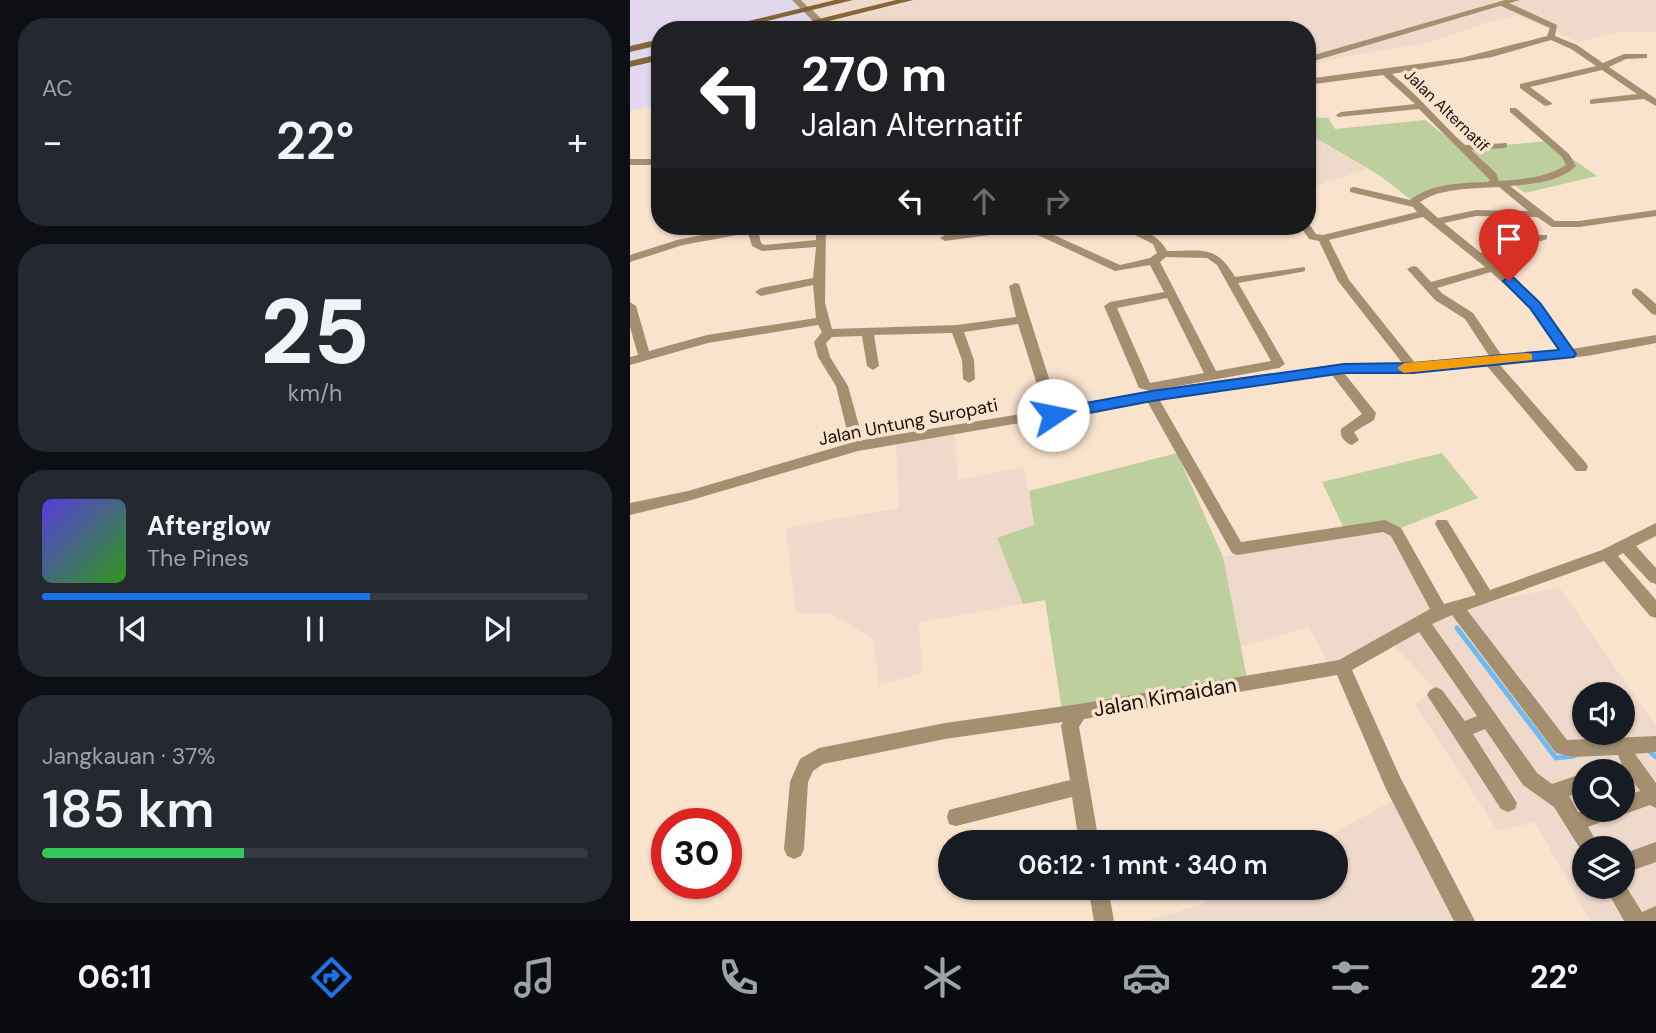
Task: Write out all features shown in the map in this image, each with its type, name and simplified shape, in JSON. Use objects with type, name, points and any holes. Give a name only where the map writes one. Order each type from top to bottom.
[{"type":"main road","points":[[755,21],[848,0]]},
{"type":"main road","points":[[818,21],[908,0]]},
{"type":"main road","points":[[630,49],[651,44]]},
{"type":"main road","points":[[630,64],[651,59]]},
{"type":"street","points":[[796,0],[818,21]]},
{"type":"street","points":[[1316,57],[1515,0]]},
{"type":"street","points":[[1504,4],[1554,27],[1551,37],[1574,47],[1656,103]]},
{"type":"street","name":"Jalan Alternatif","points":[[1383,71],[1512,50],[1551,37]]},
{"type":"street","points":[[1548,104],[1523,86],[1602,67],[1624,57],[1644,56]]},
{"type":"street","points":[[1316,81],[1383,71]]},
{"type":"street","name":"Jalan Alternatif","points":[[1383,71],[1410,93],[1495,178],[1497,184]]},
{"type":"street","points":[[1593,102],[1647,96]]},
{"type":"street","points":[[1341,115],[1421,106]]},
{"type":"street","points":[[1415,204],[1415,199],[1422,195],[1550,177],[1565,172],[1571,166],[1566,156],[1513,110]]},
{"type":"street","points":[[1463,148],[1504,145]]},
{"type":"street","points":[[630,162],[651,162]]},
{"type":"street","points":[[1497,184],[1552,224],[1569,225],[1656,213]]},
{"type":"street","points":[[1354,190],[1415,204],[1437,220],[1535,306],[1569,354]]},
{"type":"street","points":[[1312,235],[1323,238],[1426,213]]},
{"type":"street","points":[[1437,220],[1476,213],[1539,214]]},
{"type":"street","points":[[630,259],[681,242],[716,235]]},
{"type":"street","points":[[754,235],[756,244],[762,248],[822,243]]},
{"type":"street","points":[[822,235],[818,281],[826,327],[820,342],[822,355],[826,363],[834,368],[842,386],[858,446]]},
{"type":"street","points":[[945,238],[965,235]]},
{"type":"street","points":[[1046,235],[1117,268],[1158,257],[1213,256],[1221,263],[1279,364],[1150,387],[1142,384],[1110,306],[1170,294]]},
{"type":"street","points":[[1142,235],[1157,242],[1158,257],[1170,294],[1212,376]]},
{"type":"street","points":[[1480,257],[1543,237]]},
{"type":"street","points":[[1323,238],[1344,281],[1413,368]]},
{"type":"street","points":[[1430,286],[1494,268]]},
{"type":"street","points":[[1230,281],[1301,269]]},
{"type":"street","points":[[1413,269],[1446,303],[1469,316],[1494,361],[1581,467]]},
{"type":"street","points":[[761,292],[818,281]]},
{"type":"street","points":[[1015,286],[1053,415]]},
{"type":"street","points":[[1636,292],[1656,311]]},
{"type":"street","points":[[630,306],[644,355]]},
{"type":"street","points":[[630,361],[707,339],[826,327],[867,332],[957,329],[1023,320]]},
{"type":"street","points":[[957,329],[968,360],[969,379]]},
{"type":"street","points":[[867,332],[873,366]]},
{"type":"street","name":"Jalan Untung Suropati","points":[[630,509],[688,496],[858,446],[1053,415],[1152,396],[1335,370],[1413,368],[1569,354],[1656,338]]},
{"type":"street","points":[[1335,370],[1369,413],[1365,422],[1348,429],[1347,433],[1352,440]]},
{"type":"street","points":[[1152,396],[1237,550],[1385,526],[1396,531],[1448,610],[1562,747],[1572,749],[1656,744]]},
{"type":"street","points":[[1442,524],[1486,598]]},
{"type":"street","name":"Jalan Kimaidan","points":[[1087,830],[1070,726],[1079,712],[1342,667],[1448,610],[1607,554],[1656,530]]},
{"type":"street","points":[[1626,545],[1656,579]]},
{"type":"street","points":[[1607,554],[1656,611]]},
{"type":"street","points":[[1422,623],[1530,779],[1537,786],[1552,793],[1572,817]]},
{"type":"street","points":[[1342,667],[1393,783],[1465,921]]},
{"type":"street","points":[[1436,695],[1508,803]]},
{"type":"street","points":[[794,849],[799,782],[806,765],[819,756],[945,731],[1079,712]]},
{"type":"street","points":[[1461,730],[1489,720]]},
{"type":"street","points":[[1635,776],[1655,797],[1635,802]]},
{"type":"street","points":[[956,817],[1079,786]]},
{"type":"street","points":[[1552,793],[1572,786]]},
{"type":"street","points":[[1575,822],[1583,836]]},
{"type":"street","points":[[1635,859],[1656,852]]},
{"type":"street","points":[[1622,899],[1636,921]]},
{"type":"street","points":[[1100,900],[1104,921]]},
{"type":"street","points":[[1644,921],[1656,916]]},
{"type":"shaded area","points":[[630,0],[793,0],[822,21],[651,21],[651,106],[630,111]]},
{"type":"shaded area","points":[[793,0],[1656,0],[1656,32],[1619,32],[1578,42],[1518,16],[1491,21],[1428,43],[1316,64],[1316,21],[822,21]]},
{"type":"shaded area","points":[[1316,138],[1367,169],[1316,186]]},
{"type":"shaded area","points":[[955,433],[957,480],[1023,467],[1035,525],[997,538],[1023,604],[919,622],[922,673],[879,685],[873,638],[830,613],[796,613],[786,528],[899,508],[896,443]]},
{"type":"shaded area","points":[[1398,529],[1447,611],[1559,587],[1625,682],[1572,682],[1572,745],[1635,745],[1635,696],[1656,726],[1656,921],[1590,921],[1578,899],[1635,899],[1635,836],[1572,836],[1572,889],[1535,822],[1498,831],[1414,704],[1436,690],[1392,643],[1333,672],[1309,627],[1241,647],[1223,557],[1346,533]]},
{"type":"shaded area","points":[[1398,798],[1469,921],[1144,921],[1198,906],[1209,900],[1348,900],[1348,830],[1339,830]]},
{"type":"green space","points":[[1316,117],[1328,118],[1335,129],[1425,120],[1462,149],[1547,141],[1597,176],[1525,193],[1508,180],[1410,199],[1379,175],[1316,138]]},
{"type":"green space","points":[[1177,453],[1223,557],[1249,688],[1063,717],[1045,600],[1023,604],[997,538],[1034,525],[1029,491]]},
{"type":"green space","points":[[1442,453],[1478,498],[1398,529],[1346,533],[1322,482]]},
{"type":"waterway","points":[[1457,628],[1556,758],[1574,756]]},
{"type":"waterway","points":[[1647,749],[1656,757]]},
{"type":"slow traffic","points":[[1404,368],[1527,357]]},
{"type":"route","points":[[1053,415],[1152,396],[1344,369],[1413,368],[1569,354],[1535,306],[1509,281]]}]
